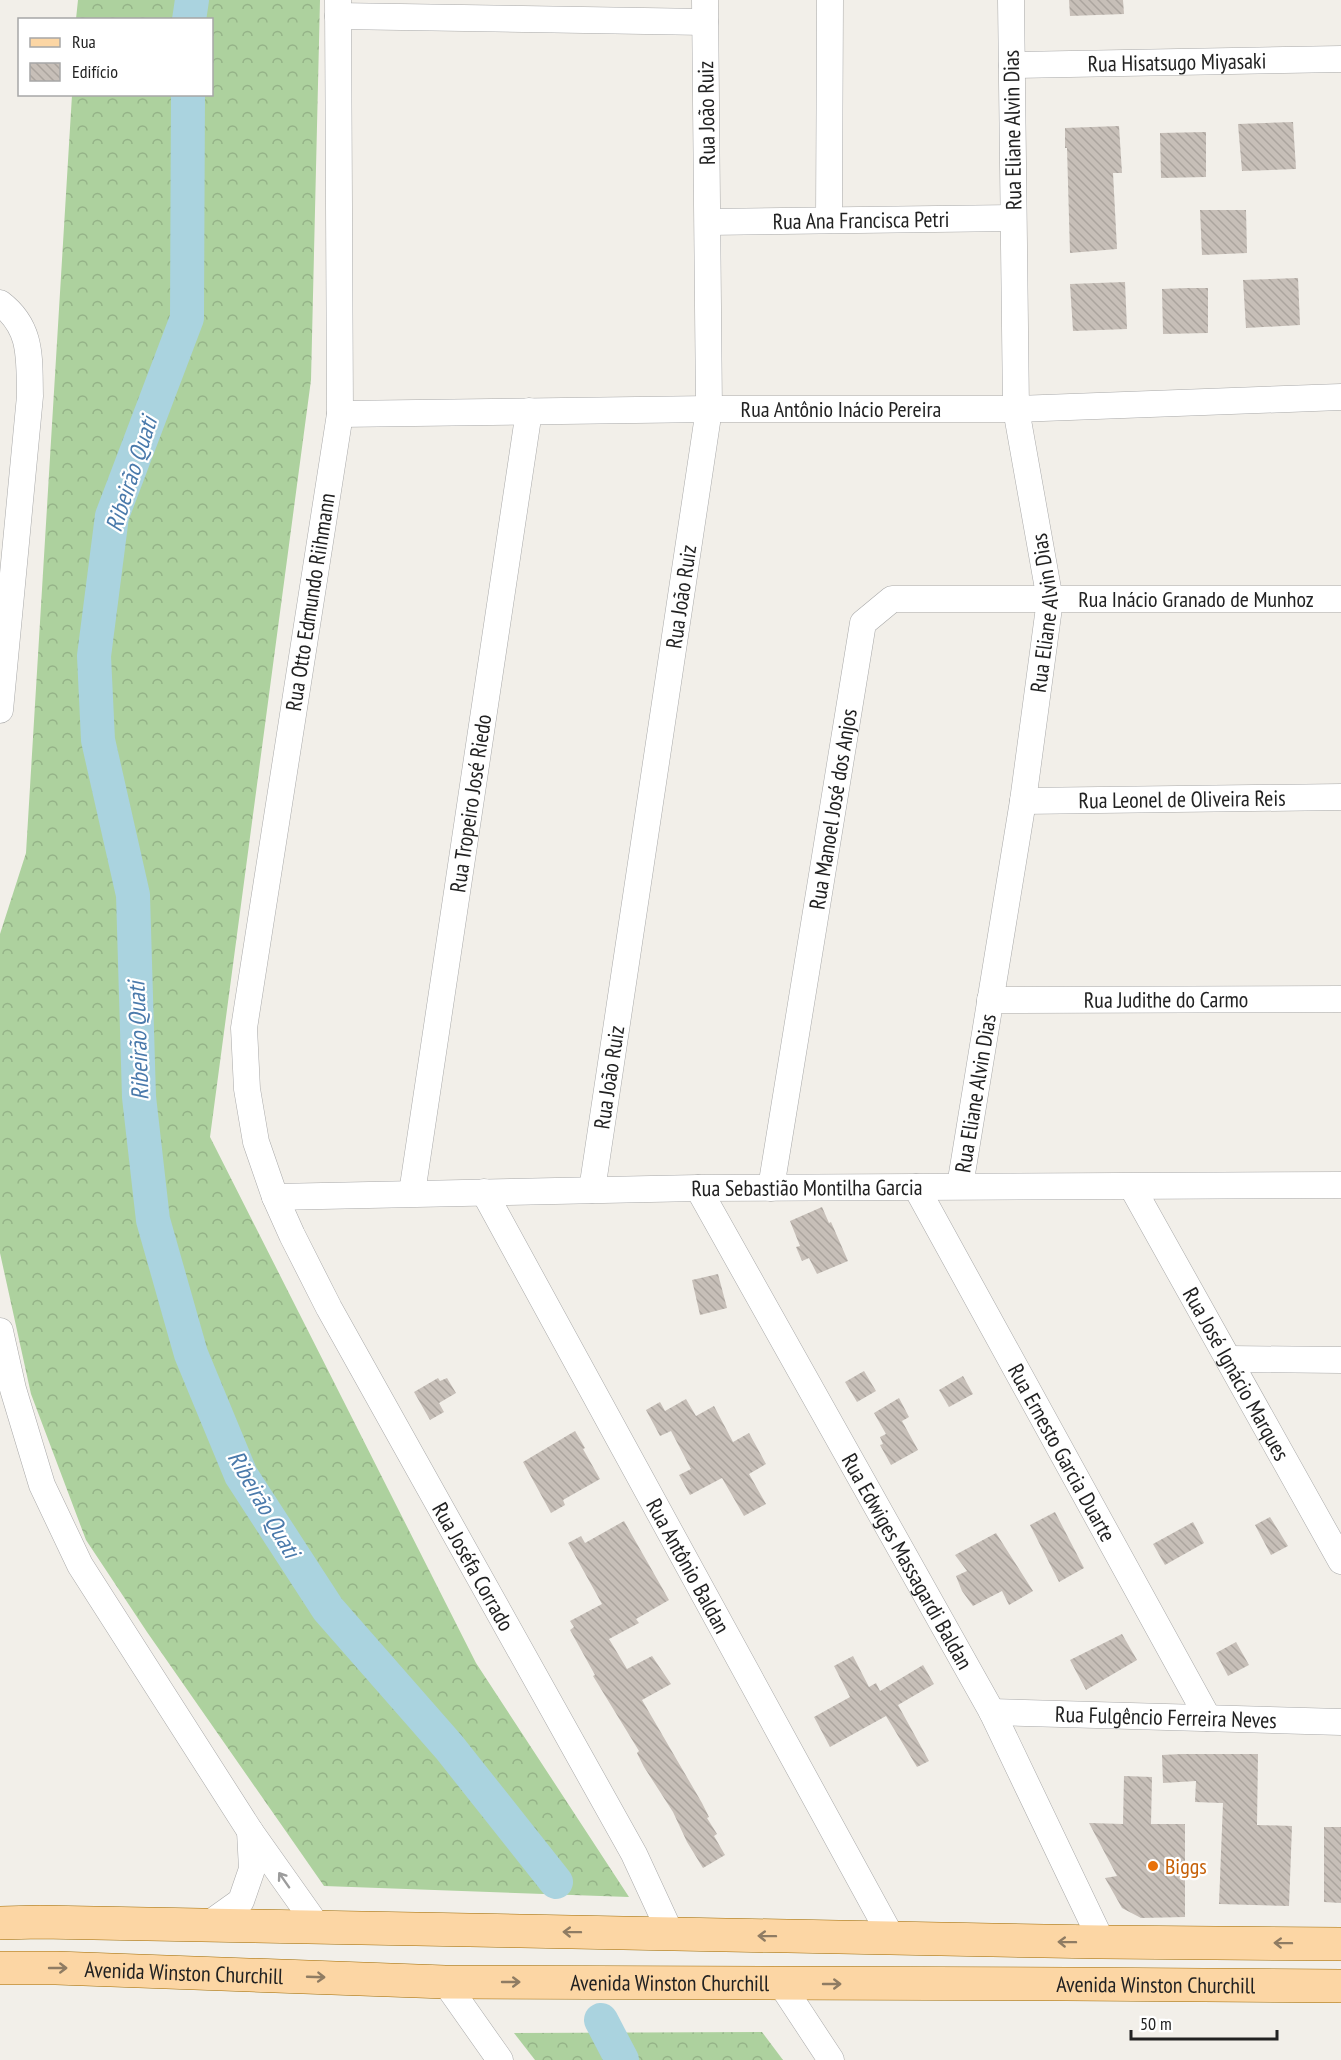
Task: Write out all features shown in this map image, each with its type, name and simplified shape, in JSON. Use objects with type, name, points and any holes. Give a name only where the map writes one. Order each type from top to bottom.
[{"type":"main road","name":"Avenida Winston Churchill","points":[[0,1923],[1341,1944]]},
{"type":"main road","points":[[1067,1984],[1093,1962],[1098,1956],[1102,1942]]},
{"type":"main road","name":"Avenida Winston Churchill","points":[[0,1968],[445,1982],[1341,1986]]},
{"type":"street","points":[[829,220],[830,0]]},
{"type":"street","name":"Rua Eliane Alvin Dias","points":[[960,1186],[1023,801],[1050,600],[1016,408],[1011,0]]},
{"type":"street","points":[[338,8],[705,11]]},
{"type":"street","name":"Rua Otto Edmundo Riihmann","points":[[275,1197],[256,1142],[247,1089],[244,1028],[340,414],[338,8]]},
{"type":"street","name":"Rua João Ruiz","points":[[592,1190],[709,409],[705,11]]},
{"type":"street","name":"Rua Hisatsugo Miyasaki","points":[[1012,65],[1341,59]]},
{"type":"street","name":"Rua Ana Francisca Petri","points":[[708,222],[1013,218]]},
{"type":"street","points":[[0,303],[12,312],[29,343],[30,396],[0,710]]},
{"type":"street","name":"Rua Antônio Inácio Pereira","points":[[340,414],[1016,408],[1341,397]]},
{"type":"street","name":"Rua Tropeiro José Riedo","points":[[412,1193],[529,411]]},
{"type":"street","name":"Rua Manoel José dos Anjos","points":[[771,1188],[863,623],[892,599],[1050,600]]},
{"type":"street","name":"Rua Inácio Granado de Munhoz","points":[[1050,600],[1341,599]]},
{"type":"street","name":"Rua Leonel de Oliveira Reis","points":[[1023,801],[1341,797]]},
{"type":"street","name":"Rua Judithe do Carmo","points":[[990,1000],[1341,999]]},
{"type":"street","name":"Rua Sebastião Montilha Garcia","points":[[275,1197],[698,1188],[1341,1185]]},
{"type":"street","name":"Rua Ernesto Garcia Duarte","points":[[916,1187],[1208,1718]]},
{"type":"street","name":"Rua José Ignácio Marques","points":[[1132,1187],[1337,1546]]},
{"type":"street","name":"Rua Edwiges Massagardi Baldan","points":[[698,1188],[992,1712],[1102,1942]]},
{"type":"street","name":"Rua Antônio Baldan","points":[[484,1192],[892,1938]]},
{"type":"street","name":"Rua Joséfa Corrado","points":[[275,1197],[329,1308],[634,1854],[671,1934]]},
{"type":"street","points":[[0,1331],[13,1389],[42,1485],[80,1565],[250,1831],[318,1928]]},
{"type":"street","points":[[1230,1359],[1341,1360]]},
{"type":"street","name":"Rua Fulgêncio Ferreira Neves","points":[[992,1712],[1341,1722]]},
{"type":"street","points":[[206,1926],[241,1902],[252,1869],[250,1831]]},
{"type":"street","points":[[445,1982],[500,2060]]},
{"type":"street","points":[[781,1984],[831,2060]]},
{"type":"green space","points":[[78,0],[320,0],[311,380],[210,1137],[476,1663],[629,1897],[324,1886],[147,1632],[86,1540],[31,1394],[0,1253],[0,934],[26,853],[72,96],[213,96],[213,18],[76,18]]},
{"type":"green space","points":[[762,2032],[783,2060],[535,2060],[514,2033]]},
{"type":"building","points":[[1069,0],[1123,0],[1124,14],[1070,16]]},
{"type":"building","points":[[1293,122],[1296,169],[1242,171],[1238,124]]},
{"type":"building","points":[[1119,126],[1122,173],[1113,173],[1117,249],[1070,253],[1065,128]]},
{"type":"building","points":[[1206,132],[1206,177],[1161,178],[1160,133]]},
{"type":"building","points":[[1200,210],[1246,210],[1247,253],[1202,255]]},
{"type":"building","points":[[1298,278],[1300,325],[1246,328],[1243,280]]},
{"type":"building","points":[[1125,282],[1127,329],[1073,331],[1070,284]]},
{"type":"building","points":[[1208,288],[1208,333],[1163,334],[1162,289]]},
{"type":"building","points":[[822,1207],[848,1261],[817,1274],[809,1258],[802,1261],[796,1247],[800,1246],[790,1221]]},
{"type":"building","points":[[718,1274],[727,1308],[700,1315],[692,1280]]},
{"type":"building","points":[[864,1371],[876,1391],[857,1402],[845,1382]]},
{"type":"building","points":[[963,1376],[973,1394],[949,1407],[939,1390]]},
{"type":"building","points":[[438,1378],[440,1381],[447,1378],[456,1393],[439,1403],[444,1412],[430,1420],[414,1392]]},
{"type":"building","points":[[899,1398],[909,1417],[902,1421],[918,1450],[891,1465],[880,1445],[883,1444],[880,1437],[886,1434],[874,1413]]},
{"type":"building","points":[[686,1399],[696,1416],[714,1406],[733,1442],[749,1433],[766,1464],[749,1474],[766,1504],[744,1516],[722,1478],[690,1495],[679,1475],[691,1469],[671,1431],[660,1436],[646,1410],[660,1402],[665,1411]]},
{"type":"building","points":[[575,1431],[600,1479],[563,1500],[565,1505],[551,1513],[523,1462]]},
{"type":"building","points":[[1055,1512],[1084,1568],[1059,1582],[1030,1525]]},
{"type":"building","points":[[1270,1517],[1288,1546],[1271,1555],[1255,1525]]},
{"type":"building","points":[[624,1521],[669,1600],[636,1619],[639,1623],[609,1639],[627,1669],[652,1656],[671,1684],[642,1700],[702,1803],[709,1817],[707,1818],[717,1834],[714,1836],[725,1855],[703,1868],[687,1842],[673,1812],[644,1767],[637,1753],[639,1751],[593,1676],[595,1675],[570,1630],[574,1627],[570,1621],[602,1604],[568,1543],[581,1536],[585,1543]]},
{"type":"building","points":[[1193,1522],[1204,1543],[1165,1565],[1153,1544]]},
{"type":"building","points":[[996,1533],[1033,1591],[1009,1605],[1002,1591],[973,1606],[962,1591],[956,1576],[967,1571],[955,1555]]},
{"type":"building","points":[[1122,1634],[1137,1660],[1086,1690],[1070,1660]]},
{"type":"building","points":[[1236,1642],[1249,1665],[1228,1676],[1216,1653]]},
{"type":"building","points":[[853,1656],[869,1687],[876,1683],[880,1691],[923,1665],[934,1684],[898,1705],[929,1761],[917,1767],[886,1716],[830,1747],[814,1717],[850,1697],[834,1666]]},
{"type":"building","points":[[1258,1754],[1257,1825],[1292,1826],[1289,1906],[1219,1904],[1223,1803],[1195,1802],[1196,1781],[1163,1783],[1162,1755]]},
{"type":"building","name":"Biggs","points":[[1124,1776],[1152,1777],[1151,1824],[1185,1824],[1185,1917],[1141,1918],[1122,1908],[1105,1878],[1117,1876],[1089,1823],[1123,1824]]},
{"type":"building","points":[[1324,1827],[1341,1827],[1341,1903],[1324,1902]]},
{"type":"waterway","name":"Ribeirão Quati","points":[[189,18],[192,0]]},
{"type":"waterway","name":"Ribeirão Quati","points":[[188,96],[187,318],[112,516],[94,656],[98,740],[133,895],[139,1097],[153,1220],[191,1354],[241,1475],[328,1609],[449,1747],[556,1882]]},
{"type":"waterway","name":"Ribeirão Quati","points":[[601,2020],[622,2060]]},
{"type":"place","name":"Biggs","points":[[1153,1866]]}]
